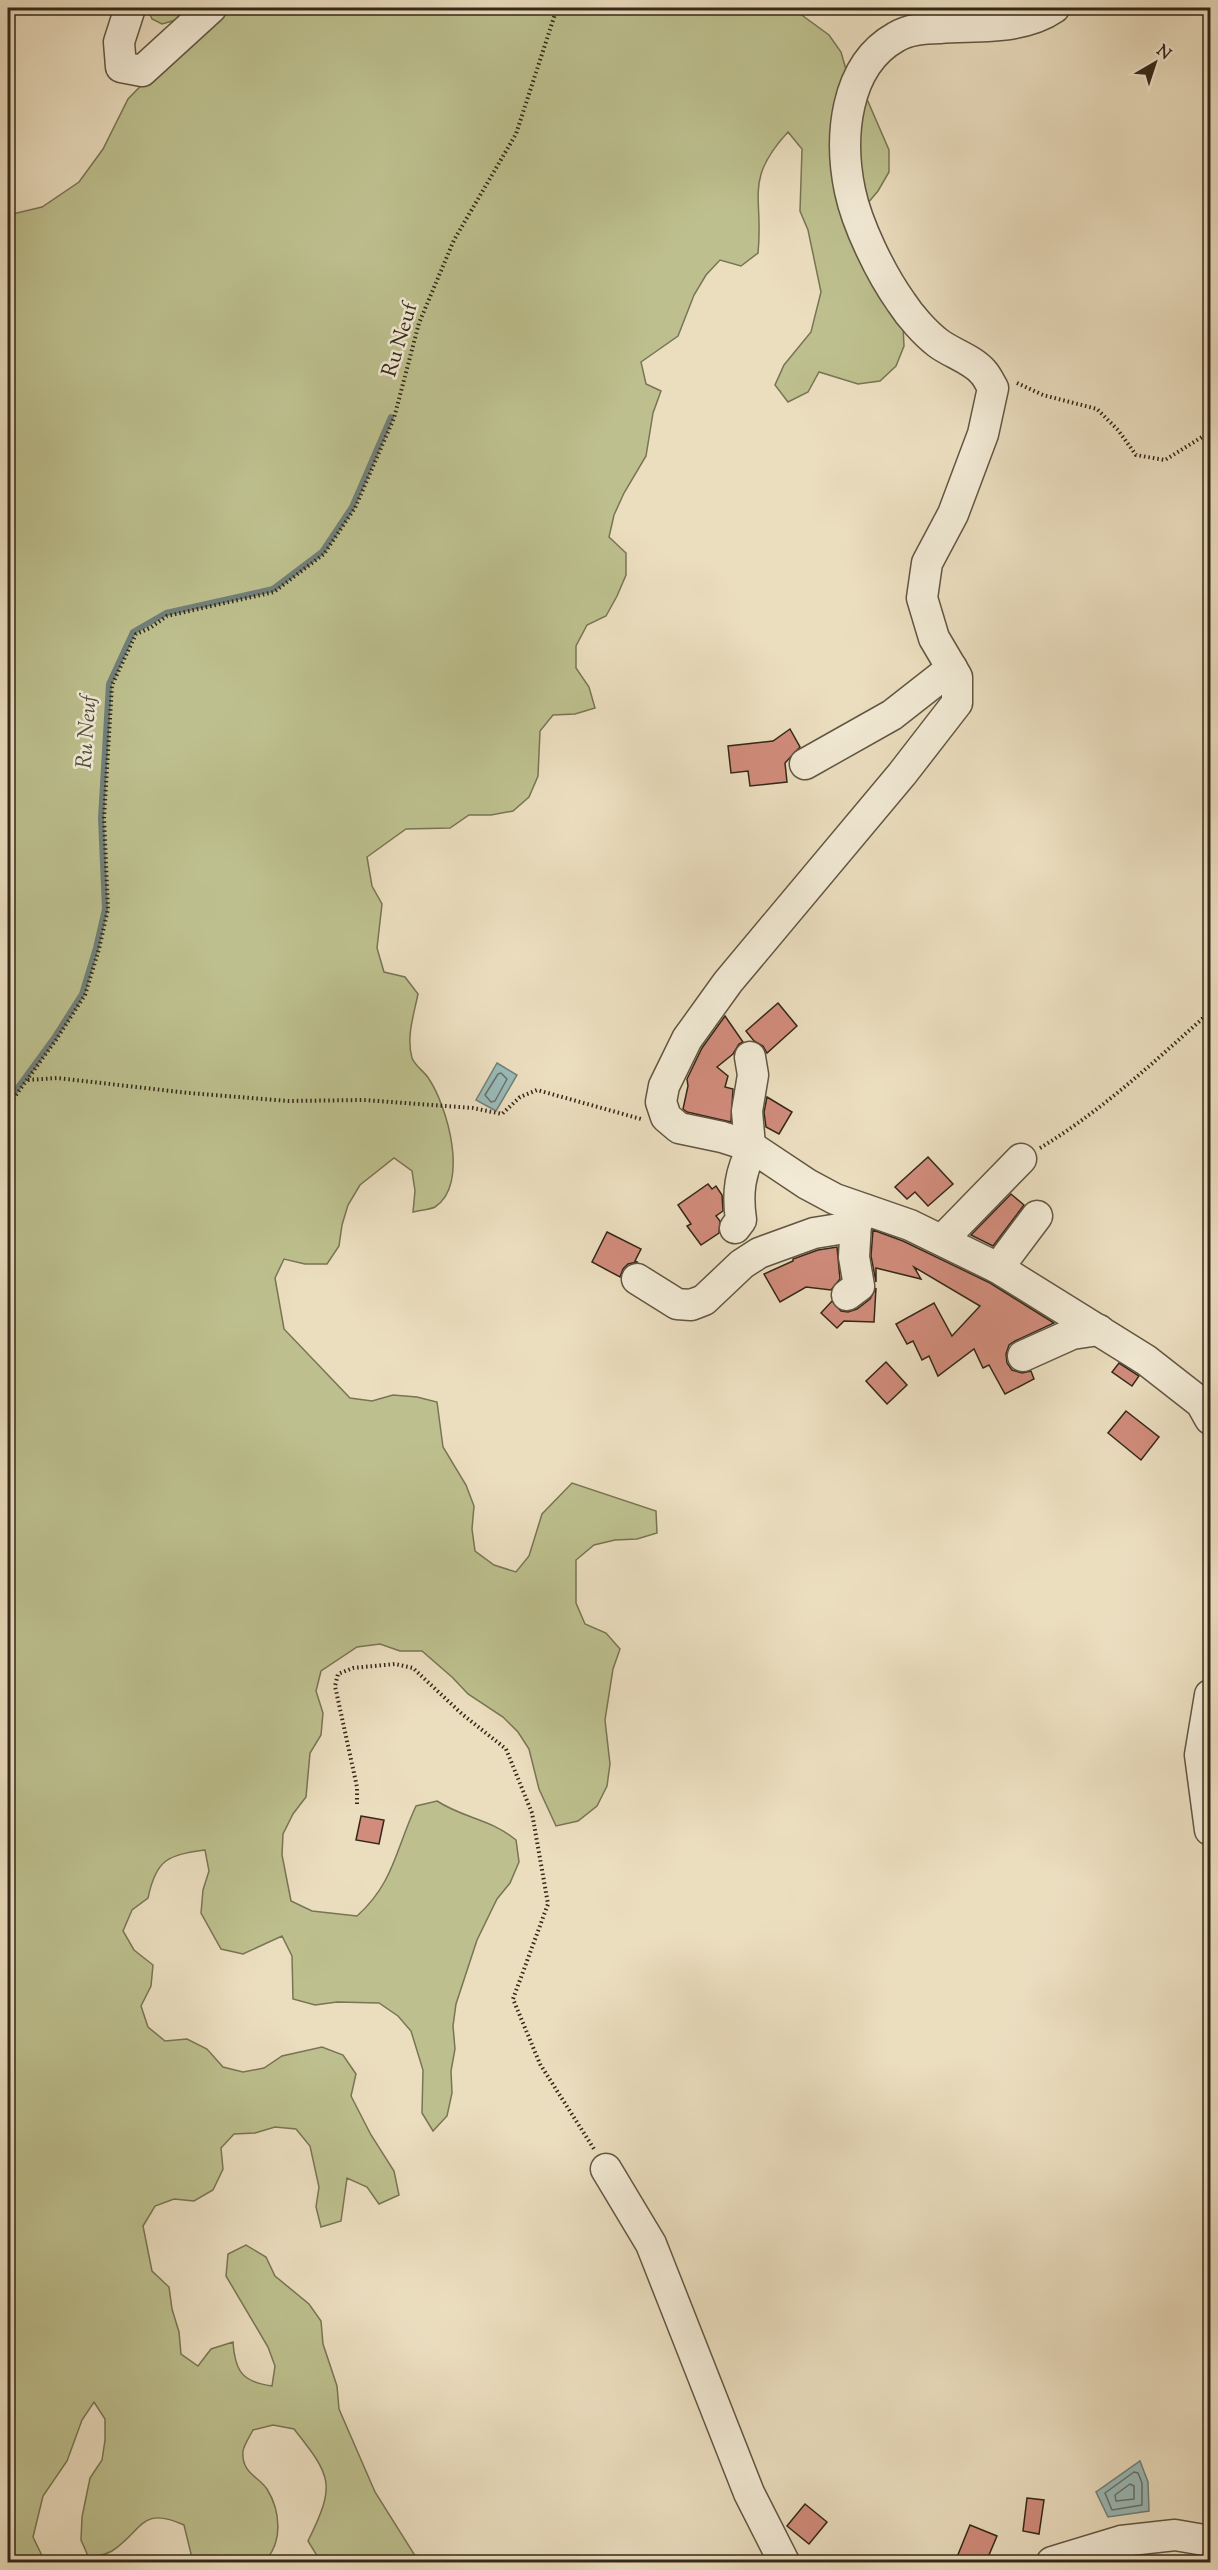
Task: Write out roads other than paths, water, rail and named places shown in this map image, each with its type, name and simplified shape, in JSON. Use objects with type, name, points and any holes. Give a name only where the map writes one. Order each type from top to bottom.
[{"type":"street","points":[[130,8],[119,42],[121,67],[142,71],[211,8]]},
{"type":"street","points":[[1054,8],[1043,16],[1024,21],[918,29],[898,35],[881,46],[862,70],[851,98],[844,153],[850,194],[880,265],[901,302],[936,342],[983,372],[993,388],[983,434],[954,514],[927,563],[922,598],[934,638],[957,677],[957,703],[902,774],[728,982],[687,1039],[664,1086],[661,1102],[666,1118],[680,1128],[722,1137],[751,1147],[861,1216],[943,1239],[998,1268],[1146,1360],[1201,1403],[1210,1419]]},
{"type":"street","points":[[805,764],[892,715],[952,668]]},
{"type":"street","points":[[735,1228],[741,1220],[738,1204],[742,1168],[751,1147],[747,1111],[753,1075],[750,1056]]},
{"type":"street","points":[[943,1239],[1021,1159]]},
{"type":"street","points":[[637,1279],[677,1304],[691,1305],[704,1300],[742,1264],[759,1253],[814,1233],[839,1230],[861,1216]]},
{"type":"street","points":[[847,1295],[859,1286],[854,1257],[861,1216]]},
{"type":"street","points":[[998,1268],[1037,1216]]},
{"type":"street","points":[[747,1285],[780,1245]]},
{"type":"street","points":[[1023,1356],[1072,1334],[1099,1330]]},
{"type":"street","points":[[1210,1695],[1200,1755],[1210,1830]]},
{"type":"street","points":[[606,2169],[651,2244],[749,2493],[784,2562]]},
{"type":"street","points":[[1053,2562],[1121,2541],[1175,2535],[1210,2541]]},
{"type":"water","points":[[497,1063],[517,1075],[496,1111],[476,1100]]},
{"type":"water","points":[[1140,2461],[1148,2482],[1149,2511],[1108,2517],[1096,2492]]},
{"type":"waterway","name":"Ru Neuf","points":[[8,1101],[54,1038],[82,994],[96,948],[105,909],[101,818],[109,684],[133,632],[166,613],[273,589],[322,552],[352,507],[391,417]]}]
